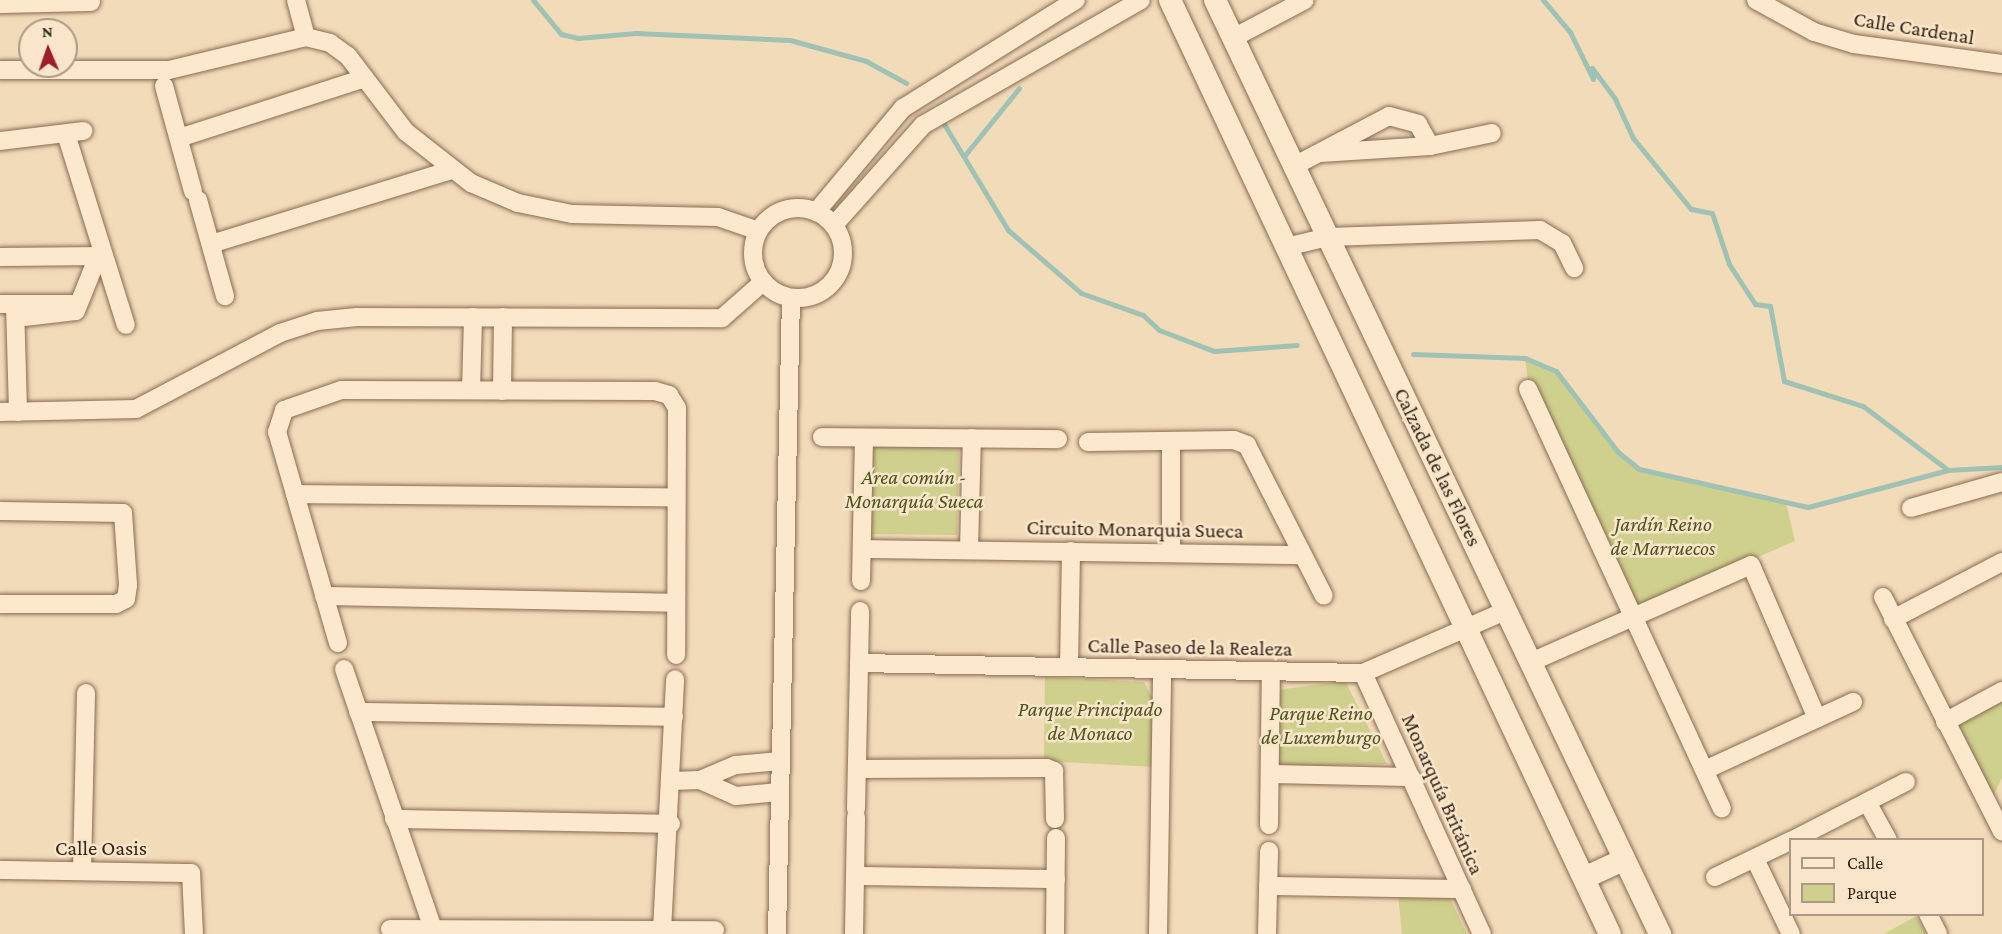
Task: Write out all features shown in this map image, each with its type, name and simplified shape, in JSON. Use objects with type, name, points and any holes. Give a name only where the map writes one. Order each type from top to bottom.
[{"type":"street","points":[[296,0],[306,38]]},
{"type":"street","points":[[816,212],[903,108],[1076,0]]},
{"type":"street","points":[[834,225],[895,152],[923,125],[1141,0]]},
{"type":"street","name":"Calzada de las Flores","points":[[1170,0],[1610,934]]},
{"type":"street","name":"Calzada de las Flores","points":[[1215,0],[1660,934]]},
{"type":"street","points":[[1233,38],[1305,0]]},
{"type":"street","name":"Calle Cardenal","points":[[1756,0],[1814,32],[1854,44],[2002,64]]},
{"type":"street","points":[[0,4],[91,2]]},
{"type":"street","points":[[0,70],[98,68],[169,70],[306,38],[330,43],[365,78],[406,132],[452,170],[518,203],[572,214],[718,217],[759,231]]},
{"type":"street","points":[[959,72],[970,96]]},
{"type":"street","points":[[179,138],[365,78]]},
{"type":"street","points":[[164,86],[225,296]]},
{"type":"street","points":[[1294,166],[1389,116],[1418,124],[1430,147]]},
{"type":"street","points":[[0,141],[75,133],[100,256],[126,325]]},
{"type":"street","points":[[1320,153],[1430,147],[1492,133]]},
{"type":"street","points":[[211,244],[452,170]]},
{"type":"street","points":[[784,210],[816,212],[834,225],[844,255],[838,276],[813,297],[791,298],[763,282],[753,252],[759,231],[784,210]]},
{"type":"street","points":[[1286,247],[1328,237],[1540,230],[1562,243],[1574,268]]},
{"type":"street","points":[[0,257],[100,256]]},
{"type":"street","points":[[100,256],[79,304],[10,309],[9,412],[136,409],[183,387],[272,337],[317,321],[473,317],[722,318],[763,282]]},
{"type":"street","points":[[777,934],[791,298]]},
{"type":"street","points":[[471,390],[473,317]]},
{"type":"street","points":[[502,391],[503,317]]},
{"type":"street","points":[[1528,389],[1722,808]]},
{"type":"street","points":[[338,643],[277,432],[284,410],[341,390],[471,390],[669,395],[677,408],[676,655]]},
{"type":"street","points":[[822,437],[1059,439]]},
{"type":"street","points":[[861,581],[864,438]]},
{"type":"street","points":[[969,549],[972,438]]},
{"type":"street","points":[[1088,442],[1171,441],[1247,445],[1299,555],[1324,596]]},
{"type":"street","points":[[1171,441],[1172,553]]},
{"type":"street","points":[[1911,508],[2002,482]]},
{"type":"street","points":[[295,494],[675,497]]},
{"type":"street","points":[[0,511],[113,509],[123,513],[128,585],[126,599],[116,604],[0,604]]},
{"type":"street","name":"Circuito Monarquia Sueca","points":[[862,549],[1299,555]]},
{"type":"street","points":[[1069,667],[1071,551]]},
{"type":"street","points":[[1893,619],[2002,562]]},
{"type":"street","points":[[1531,662],[1751,565],[1817,718]]},
{"type":"street","points":[[324,596],[676,603]]},
{"type":"street","points":[[1883,597],[1945,722],[2000,819]]},
{"type":"street","name":"Calle Paseo de la Realeza","points":[[859,663],[1363,673],[1466,630],[1507,610]]},
{"type":"street","points":[[854,934],[860,611]]},
{"type":"street","points":[[344,669],[433,929]]},
{"type":"street","points":[[1158,934],[1162,669]]},
{"type":"street","points":[[1269,825],[1271,671]]},
{"type":"street","name":"Monarquía Británica","points":[[1363,673],[1482,934]]},
{"type":"street","points":[[662,930],[671,824],[675,679]]},
{"type":"street","points":[[1945,722],[2002,691]]},
{"type":"street","points":[[82,870],[86,693]]},
{"type":"street","points":[[1705,770],[1853,702]]},
{"type":"street","points":[[358,712],[674,717]]},
{"type":"street","points":[[672,781],[700,780],[736,765],[780,761]]},
{"type":"street","points":[[857,769],[1047,768],[1054,771],[1055,819]]},
{"type":"street","points":[[1270,774],[1411,777]]},
{"type":"street","points":[[700,780],[736,796],[779,792]]},
{"type":"street","points":[[1796,838],[1906,782]]},
{"type":"street","points":[[1867,802],[1887,838]]},
{"type":"street","points":[[394,819],[671,824]]},
{"type":"street","points":[[1055,934],[1056,838]]},
{"type":"street","points":[[1715,877],[1789,842]]},
{"type":"street","points":[[1267,934],[1269,851]]},
{"type":"street","points":[[1755,859],[1791,934]]},
{"type":"street","points":[[1584,878],[1623,860]]},
{"type":"street","name":"Calle Oasis","points":[[0,870],[183,870],[191,873],[195,882],[194,934]]},
{"type":"street","points":[[855,876],[1056,879]]},
{"type":"street","points":[[1268,886],[1462,889]]},
{"type":"street","points":[[1929,916],[1938,934]]},
{"type":"street","points":[[390,929],[715,930]]},
{"type":"green space","name":"Jardín Reino de Marruecos","points":[[1525,358],[1556,371],[1618,452],[1639,469],[1786,503],[1795,541],[1635,610],[1529,389]]},
{"type":"green space","name":"Area común - Monarquía Sueca","points":[[871,443],[959,444],[957,535],[869,534]]},
{"type":"green space","name":"Parque Principado de Monaco","points":[[1045,677],[1144,682],[1153,699],[1155,767],[1044,761]]},
{"type":"green space","name":"Parque Reino de Luxemburgo","points":[[1345,681],[1387,764],[1279,767],[1277,690]]},
{"type":"green space","points":[[2002,698],[2002,778],[1993,796],[1954,725]]},
{"type":"green space","points":[[1398,895],[1449,896],[1467,934],[1402,934]]},
{"type":"green space","points":[[1916,916],[1926,934],[1884,934]]},
{"type":"waterway","points":[[533,0],[561,34],[578,38],[636,33],[790,40],[866,61],[906,83]]},
{"type":"waterway","points":[[1543,0],[1570,32],[1593,79],[1592,68],[1615,99],[1633,138],[1691,209],[1712,213],[1729,264],[1755,304],[1770,306],[1784,381],[1863,406],[1948,470]]},
{"type":"waterway","points":[[965,155],[1019,88]]},
{"type":"waterway","points":[[941,119],[1008,230],[1081,293],[1143,315],[1159,330],[1214,351],[1297,345]]},
{"type":"waterway","points":[[1413,354],[1525,358],[1556,371],[1618,452],[1639,469],[1808,507],[1948,470],[2002,467]]}]
